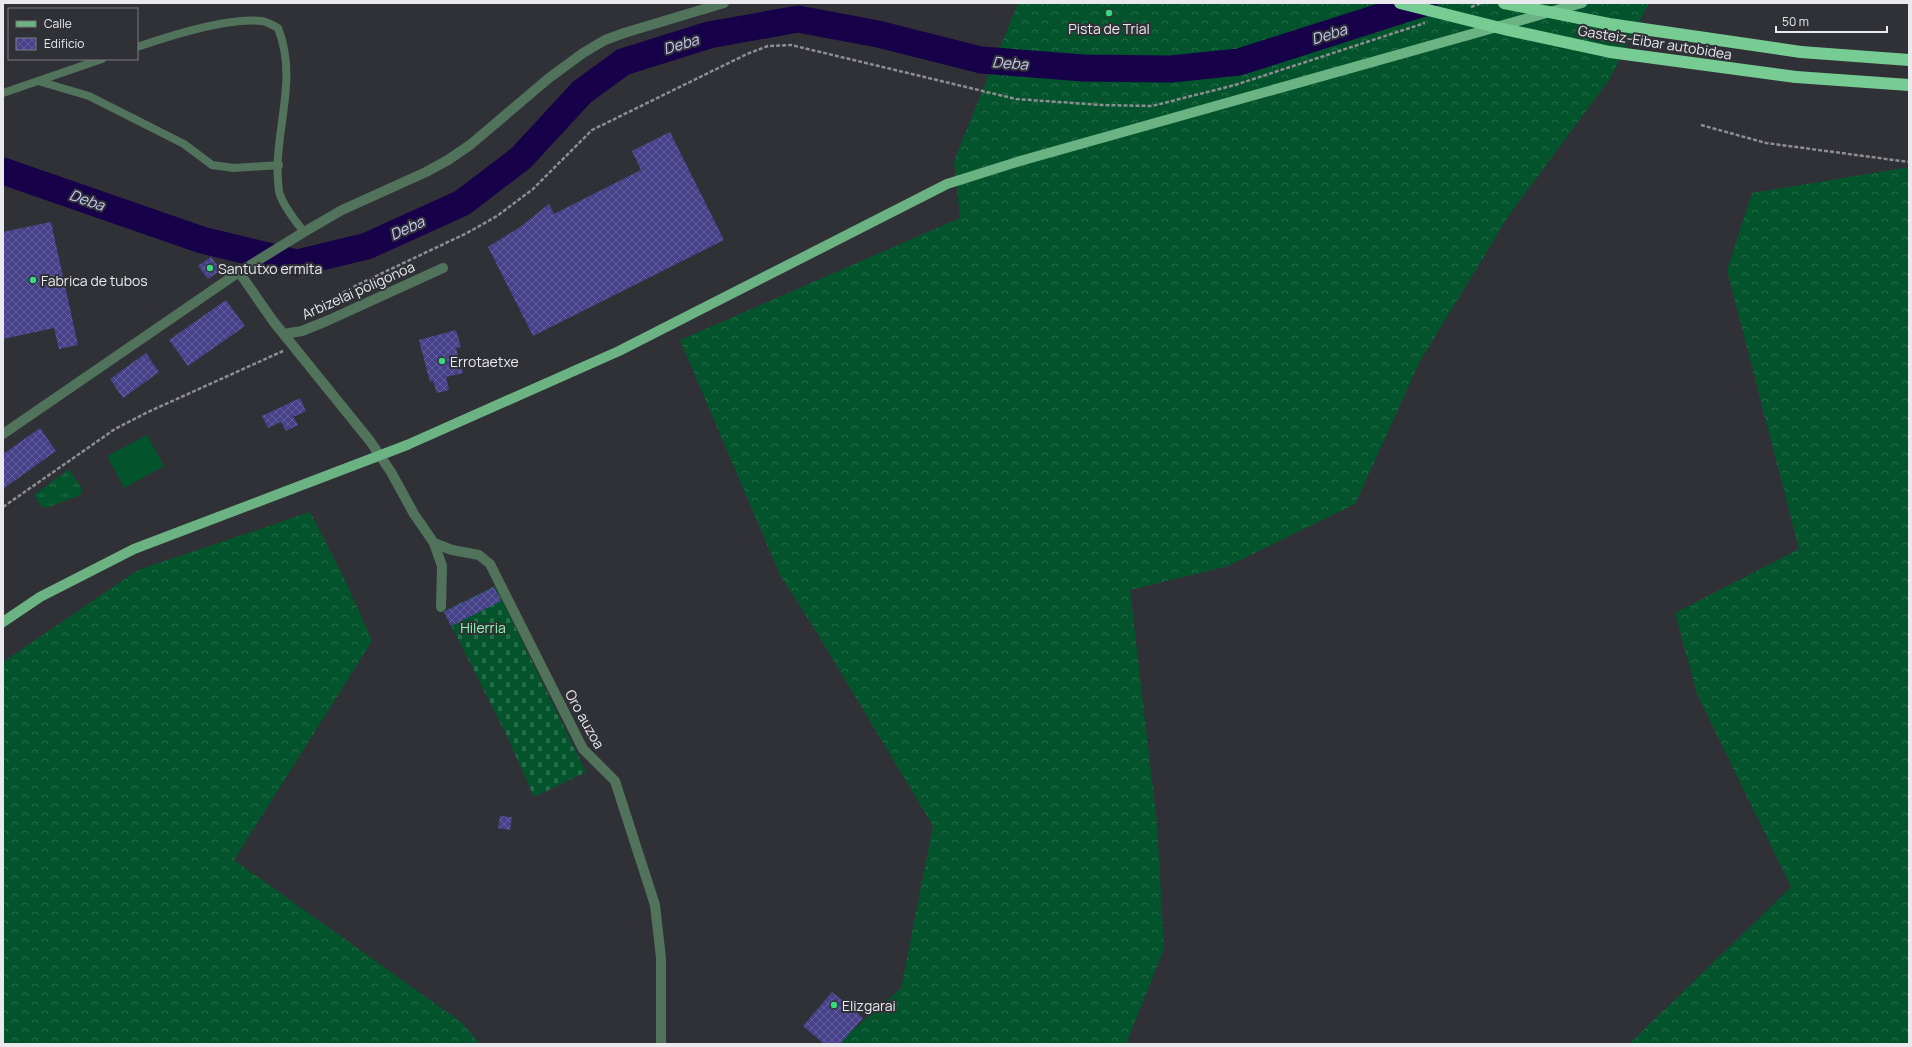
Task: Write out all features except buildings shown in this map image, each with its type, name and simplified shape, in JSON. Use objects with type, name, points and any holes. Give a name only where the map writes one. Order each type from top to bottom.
[{"type":"highway","name":"Gasteiz-Eibar autobidea","points":[[1400,3],[1508,30],[1610,52],[1796,77],[1909,85]]},
{"type":"highway","name":"Gasteiz-Eibar autobidea","points":[[1504,3],[1609,24],[1801,52],[1909,60]]},
{"type":"main road","points":[[3,622],[40,597],[134,549],[407,445],[619,351],[947,184],[1020,161],[1582,3]]},
{"type":"street","points":[[3,434],[239,272],[342,210],[426,172],[448,160],[470,145],[549,78],[583,53],[605,40],[724,3]]},
{"type":"street","name":"Arbizelai poligonoa","points":[[284,334],[302,331],[329,320],[443,268]]},
{"type":"street","points":[[239,272],[284,334],[370,441],[434,543],[442,566],[441,608]]},
{"type":"street","name":"Oro auzoa","points":[[434,543],[452,550],[478,555],[490,564],[583,749],[615,781],[655,905],[662,958],[661,1044]]},
{"type":"lane","points":[[138,47],[170,36],[240,21],[263,21],[278,28],[285,44],[288,74],[279,142],[279,192],[290,213],[304,232]]},
{"type":"lane","points":[[3,93],[99,60]]},
{"type":"lane","points":[[38,81],[89,96],[184,144],[212,166],[234,168],[279,165]]},
{"type":"path","points":[[1469,8],[1481,3]]},
{"type":"path","points":[[310,311],[357,285],[461,236],[497,216],[533,189],[592,130],[747,54],[768,46],[791,45],[1016,99],[1102,106],[1152,106],[1235,85],[1432,20]]},
{"type":"path","points":[[1701,125],[1766,143],[1909,162]]},
{"type":"path","points":[[3,506],[122,425],[235,372],[295,347]]},
{"type":"green space","points":[[1018,3],[1649,3],[1609,80],[1509,215],[1420,361],[1355,504],[1228,566],[1130,590],[1157,824],[1164,949],[1126,1044],[837,1044],[901,988],[933,826],[814,628],[780,575],[680,340],[960,218],[954,161]]},
{"type":"green space","points":[[1909,167],[1909,1044],[1629,1044],[1791,887],[1697,694],[1675,613],[1799,549],[1727,270],[1752,193]]},
{"type":"green space","points":[[147,435],[164,466],[124,488],[107,456]]},
{"type":"green space","points":[[69,469],[82,489],[82,493],[78,496],[46,508],[41,506],[34,495]]},
{"type":"green space","points":[[310,512],[345,580],[372,641],[234,860],[461,1022],[480,1044],[3,1044],[3,662],[138,570]]},
{"type":"green space","name":"Hilerria","points":[[495,586],[586,772],[534,797],[507,736],[444,611]]},
{"type":"waterway","name":"Deba","points":[[3,171],[202,240],[297,263],[367,246],[462,203],[521,158],[582,92],[623,62],[709,35],[798,19],[878,34],[981,60],[1083,68],[1171,69],[1239,62],[1424,3]]},
{"type":"place","name":"Pista de Trial","points":[[1109,13]]},
{"type":"place","name":"Santutxo ermita","points":[[210,268]]},
{"type":"place","name":"Fabrica de tubos","points":[[33,280]]},
{"type":"place","name":"Errotaetxe","points":[[442,361]]},
{"type":"place","name":"Elizgarai","points":[[834,1005]]}]
